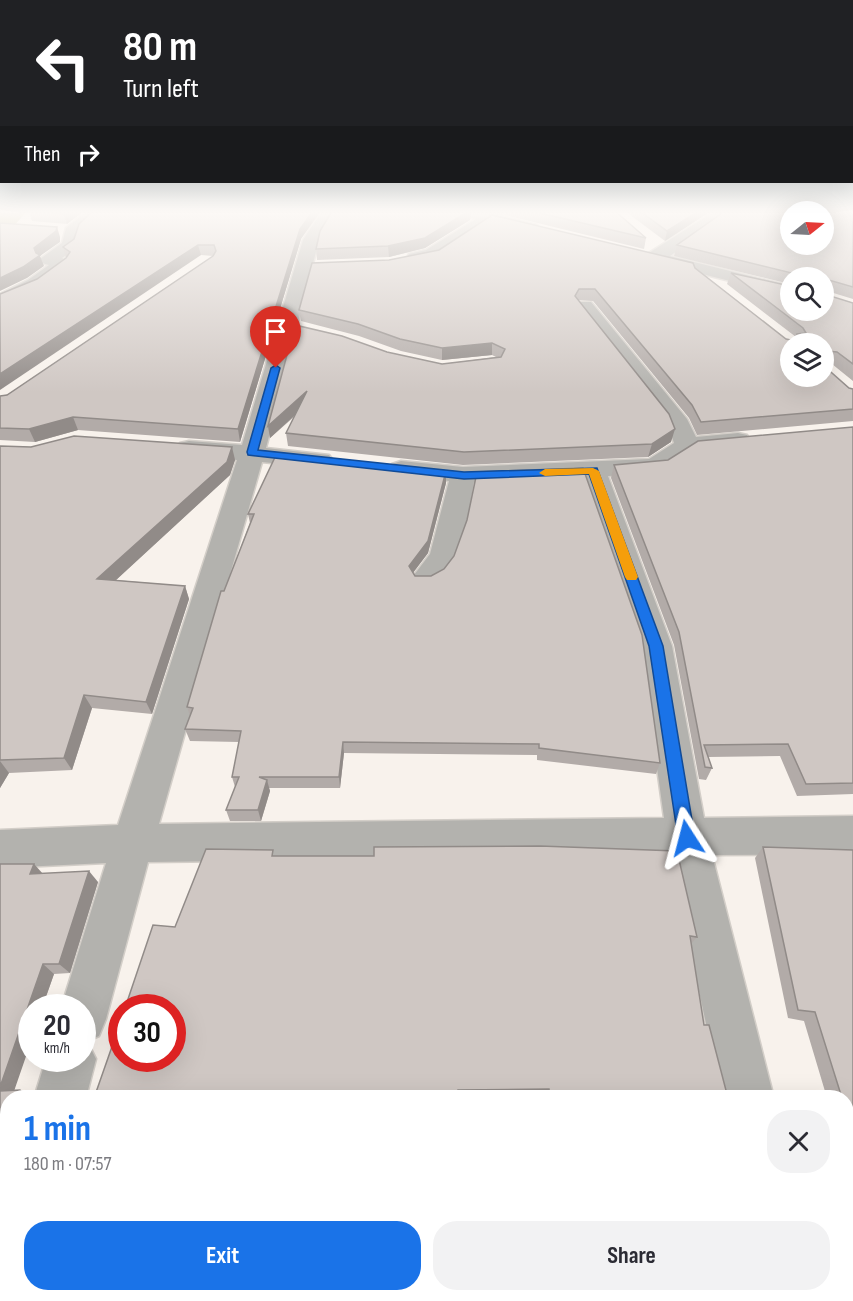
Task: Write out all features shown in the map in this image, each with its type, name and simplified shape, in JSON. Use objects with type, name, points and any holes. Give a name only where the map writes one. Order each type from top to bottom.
[{"type":"street","points":[[0,301],[34,284],[50,272]]},
{"type":"street","points":[[89,994],[252,452],[298,329],[314,272]]},
{"type":"street","points":[[698,272],[726,294]]},
{"type":"street","points":[[716,272],[780,288]]},
{"type":"street","points":[[584,306],[679,424],[687,445]]},
{"type":"street","points":[[381,466],[464,475],[593,471],[655,466],[687,445],[758,438]]},
{"type":"street","points":[[171,446],[252,452],[346,463]]},
{"type":"street","points":[[593,471],[656,646],[687,838],[746,1090]]},
{"type":"street","points":[[426,579],[444,556],[464,475]]},
{"type":"street","points":[[0,849],[133,843],[853,835]]},
{"type":"street","points":[[62,1090],[67,1072]]},
{"type":"building","points":[[0,272],[13,272],[0,278]]},
{"type":"building","points":[[47,272],[157,272],[0,374],[0,294],[37,279]]},
{"type":"building","points":[[190,272],[287,272],[238,429],[73,417],[29,429],[0,428],[0,396],[7,395]]},
{"type":"building","points":[[310,272],[700,272],[780,334],[780,387],[834,387],[834,375],[853,389],[853,409],[701,422],[692,405],[595,289],[579,289],[575,296],[669,414],[675,429],[652,444],[464,452],[286,433],[307,391],[268,426],[295,325],[342,336],[387,352],[442,364],[501,357],[505,349],[492,343],[442,348],[400,339],[358,324],[299,310]]},
{"type":"building","points":[[834,272],[853,272],[853,287],[834,281]]},
{"type":"building","points":[[731,273],[780,284],[780,310]]},
{"type":"building","points":[[834,297],[853,303],[853,364],[834,352],[834,333],[806,333],[794,321],[834,321]]},
{"type":"building","points":[[853,427],[853,783],[806,784],[788,744],[704,745],[712,768],[705,767],[679,632],[614,465],[668,460],[698,441]]},
{"type":"building","points":[[74,436],[232,447],[227,462],[97,579],[185,586],[146,702],[84,695],[64,758],[0,760],[0,446],[31,447]]},
{"type":"building","points":[[277,453],[446,471],[428,541],[409,566],[415,576],[431,576],[444,569],[454,556],[467,520],[477,472],[583,468],[642,635],[660,763],[539,748],[539,744],[343,742],[339,777],[259,777],[267,780],[258,810],[226,810],[239,777],[232,777],[241,731],[185,729],[193,708],[187,707],[221,591],[224,591],[254,514],[248,514]]},
{"type":"building","points":[[540,846],[677,851],[697,937],[690,936],[704,1025],[709,1025],[726,1090],[97,1090],[108,1058],[108,1072],[186,1072],[186,994],[130,994],[153,925],[175,927],[206,849],[273,850],[272,856],[374,856],[374,847]]},
{"type":"building","points":[[763,847],[853,850],[853,1090],[839,1090],[815,1012],[798,1010]]},
{"type":"building","points":[[0,864],[34,864],[30,874],[89,871],[59,964],[43,964],[33,994],[18,994],[18,1036],[0,1087]]},
{"type":"slow traffic","points":[[545,473],[593,471],[631,577]]},
{"type":"route","points":[[276,368],[252,452],[464,475],[593,471],[656,646],[687,838]]}]
